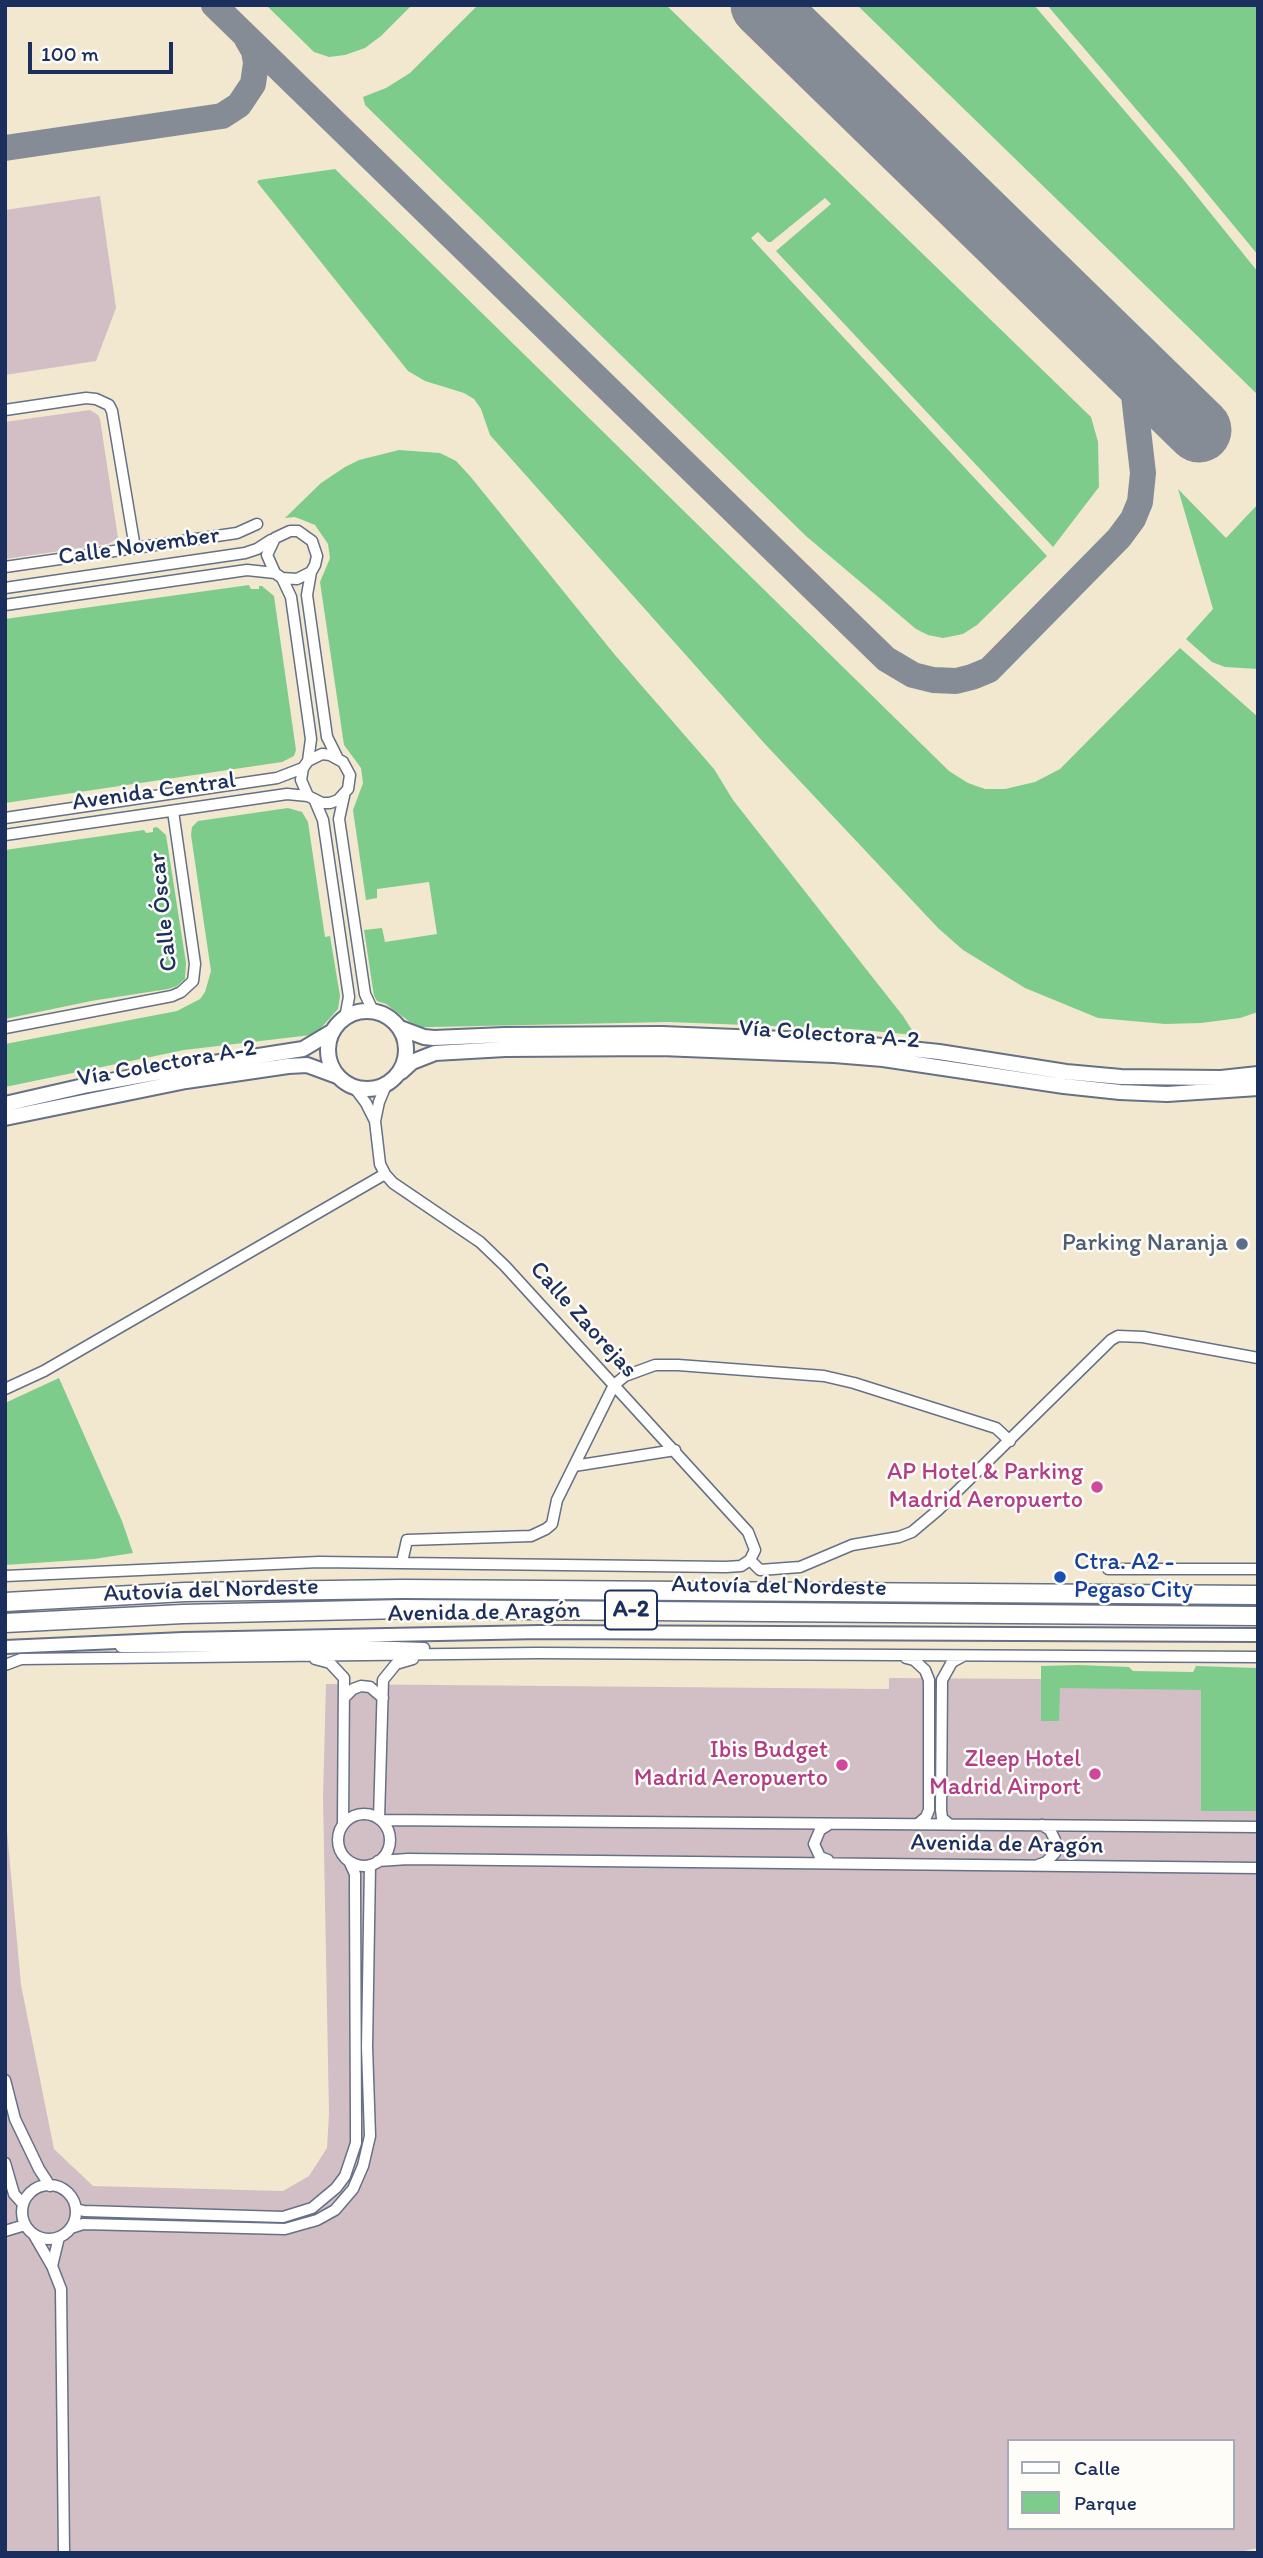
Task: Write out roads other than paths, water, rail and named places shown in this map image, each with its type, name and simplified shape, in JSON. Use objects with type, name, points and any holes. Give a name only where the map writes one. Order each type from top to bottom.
[{"type":"highway","name":"Autovía del Nordeste","points":[[5,1602],[184,1592],[403,1589],[1258,1594]]},
{"type":"highway","name":"Autovía del Nordeste","points":[[5,1623],[184,1614],[404,1609],[1258,1616]]},
{"type":"main road","points":[[373,1011],[384,1014],[400,1028],[407,1050],[401,1072],[386,1085],[376,1089],[354,1087],[337,1076],[328,1059],[328,1049],[333,1031],[345,1018],[354,1013],[373,1011]]},
{"type":"main road","name":"Vía Colectora A-2","points":[[400,1028],[424,1038],[662,1034],[834,1041],[939,1052],[1066,1072],[1121,1077],[1221,1078],[1258,1074]]},
{"type":"main road","name":"Vía Colectora A-2","points":[[5,1104],[88,1085],[303,1049],[333,1031]]},
{"type":"main road","name":"Vía Colectora A-2","points":[[401,1072],[412,1062],[435,1053],[505,1049],[661,1048],[870,1058],[1120,1092],[1167,1094],[1258,1088]]},
{"type":"main road","name":"Vía Colectora A-2","points":[[5,1118],[186,1081],[288,1066],[307,1065],[337,1076]]},
{"type":"street","points":[[5,410],[86,398],[103,401],[112,411],[135,548]]},
{"type":"street","name":"Calle November","points":[[5,566],[237,533],[257,524]]},
{"type":"street","points":[[345,1018],[349,997],[323,820],[302,786],[312,739],[291,597],[268,555],[275,538],[290,531],[306,535],[316,548],[317,556],[307,594],[327,737],[350,775],[340,824],[365,994],[373,1011]]},
{"type":"street","name":"Calle November","points":[[5,588],[245,553],[257,550],[275,538]]},
{"type":"street","name":"Calle November","points":[[5,605],[247,570],[278,575]]},
{"type":"street","points":[[278,575],[297,579],[311,572]]},
{"type":"street","points":[[306,765],[322,754],[337,757]]},
{"type":"street","name":"Avenida Central","points":[[5,818],[277,778],[306,765]]},
{"type":"street","name":"Avenida Central","points":[[5,835],[287,794],[311,799]]},
{"type":"street","points":[[311,799],[330,803],[344,796]]},
{"type":"street","name":"Calle Óscar","points":[[5,1028],[172,996],[193,981],[195,964],[173,811]]},
{"type":"street","points":[[5,1389],[44,1371],[385,1174],[380,1164],[375,1121],[386,1085]]},
{"type":"street","points":[[354,1087],[375,1121]]},
{"type":"street","name":"Calle Zaorejas","points":[[385,1174],[393,1183],[492,1253],[748,1532],[755,1550],[750,1560]]},
{"type":"street","points":[[5,1576],[319,1562],[726,1567],[741,1566],[750,1560],[760,1570],[800,1567],[852,1545],[899,1537],[912,1532],[1118,1336],[1136,1336],[1258,1359]]},
{"type":"street","points":[[402,1562],[407,1540],[531,1536],[546,1529],[552,1524],[557,1500],[614,1385],[625,1376],[655,1365],[806,1373],[854,1383],[996,1428],[1010,1441]]},
{"type":"street","points":[[574,1466],[674,1450]]},
{"type":"street","points":[[1108,1569],[1258,1569]]},
{"type":"street","name":"Avenida de Aragón","points":[[10,1646],[183,1639],[540,1632],[1258,1635]]},
{"type":"street","points":[[10,1646],[365,1646],[537,1653]]},
{"type":"street","points":[[380,1819],[383,1680],[396,1664],[407,1660],[466,1653]]},
{"type":"street","points":[[5,1665],[21,1659],[466,1653],[1258,1657]]},
{"type":"street","points":[[895,1655],[914,1660],[925,1670],[929,1680],[929,1810],[919,1824]]},
{"type":"street","points":[[76,2208],[91,2211],[283,2217],[312,2208],[336,2188],[345,2176],[356,2143],[356,2126],[355,1874],[338,1844],[343,1824],[344,1678],[330,1663],[297,1656]]},
{"type":"street","points":[[950,1824],[942,1818],[941,1810],[942,1680],[952,1662],[963,1656]]},
{"type":"street","points":[[344,1698],[360,1686],[370,1687],[383,1699]]},
{"type":"street","points":[[343,1824],[356,1815],[372,1815],[380,1819],[389,1833],[388,1849],[374,1863],[363,1866],[349,1861]]},
{"type":"street","name":"Avenida de Aragón","points":[[380,1819],[1258,1827]]},
{"type":"street","points":[[828,1825],[820,1830],[814,1844],[820,1857],[832,1862]]},
{"type":"street","points":[[1034,1867],[1046,1862],[1055,1853],[1055,1840],[1050,1830],[1041,1825]]},
{"type":"street","name":"Avenida de Aragón","points":[[374,1863],[408,1859],[1258,1868]]},
{"type":"street","points":[[34,2235],[44,2239],[59,2237],[71,2228],[83,2224],[285,2229],[309,2224],[335,2210],[353,2189],[363,2166],[370,2136],[368,2034],[374,1863]]},
{"type":"street","points":[[5,2080],[15,2119],[50,2186]]},
{"type":"street","points":[[5,2164],[14,2193],[23,2204],[25,2225],[52,2266],[61,2289],[64,2553]]},
{"type":"street","points":[[23,2204],[31,2193],[43,2186],[64,2190],[76,2208],[71,2228]]},
{"type":"street","points":[[5,2231],[25,2225]]},
{"type":"street","points":[[52,2266],[59,2237]]},
{"type":"place","name":"Parking Naranja","points":[[1242,1244]]},
{"type":"place","name":"AP Hotel & Parking Madrid Aeropuerto","points":[[1097,1487]]},
{"type":"place","name":"Ctra. A2 - Pegaso City","points":[[1060,1577]]},
{"type":"place","name":"Ibis Budget Madrid Aeropuerto","points":[[842,1765]]},
{"type":"place","name":"Zleep Hotel Madrid Airport","points":[[1095,1774]]}]
